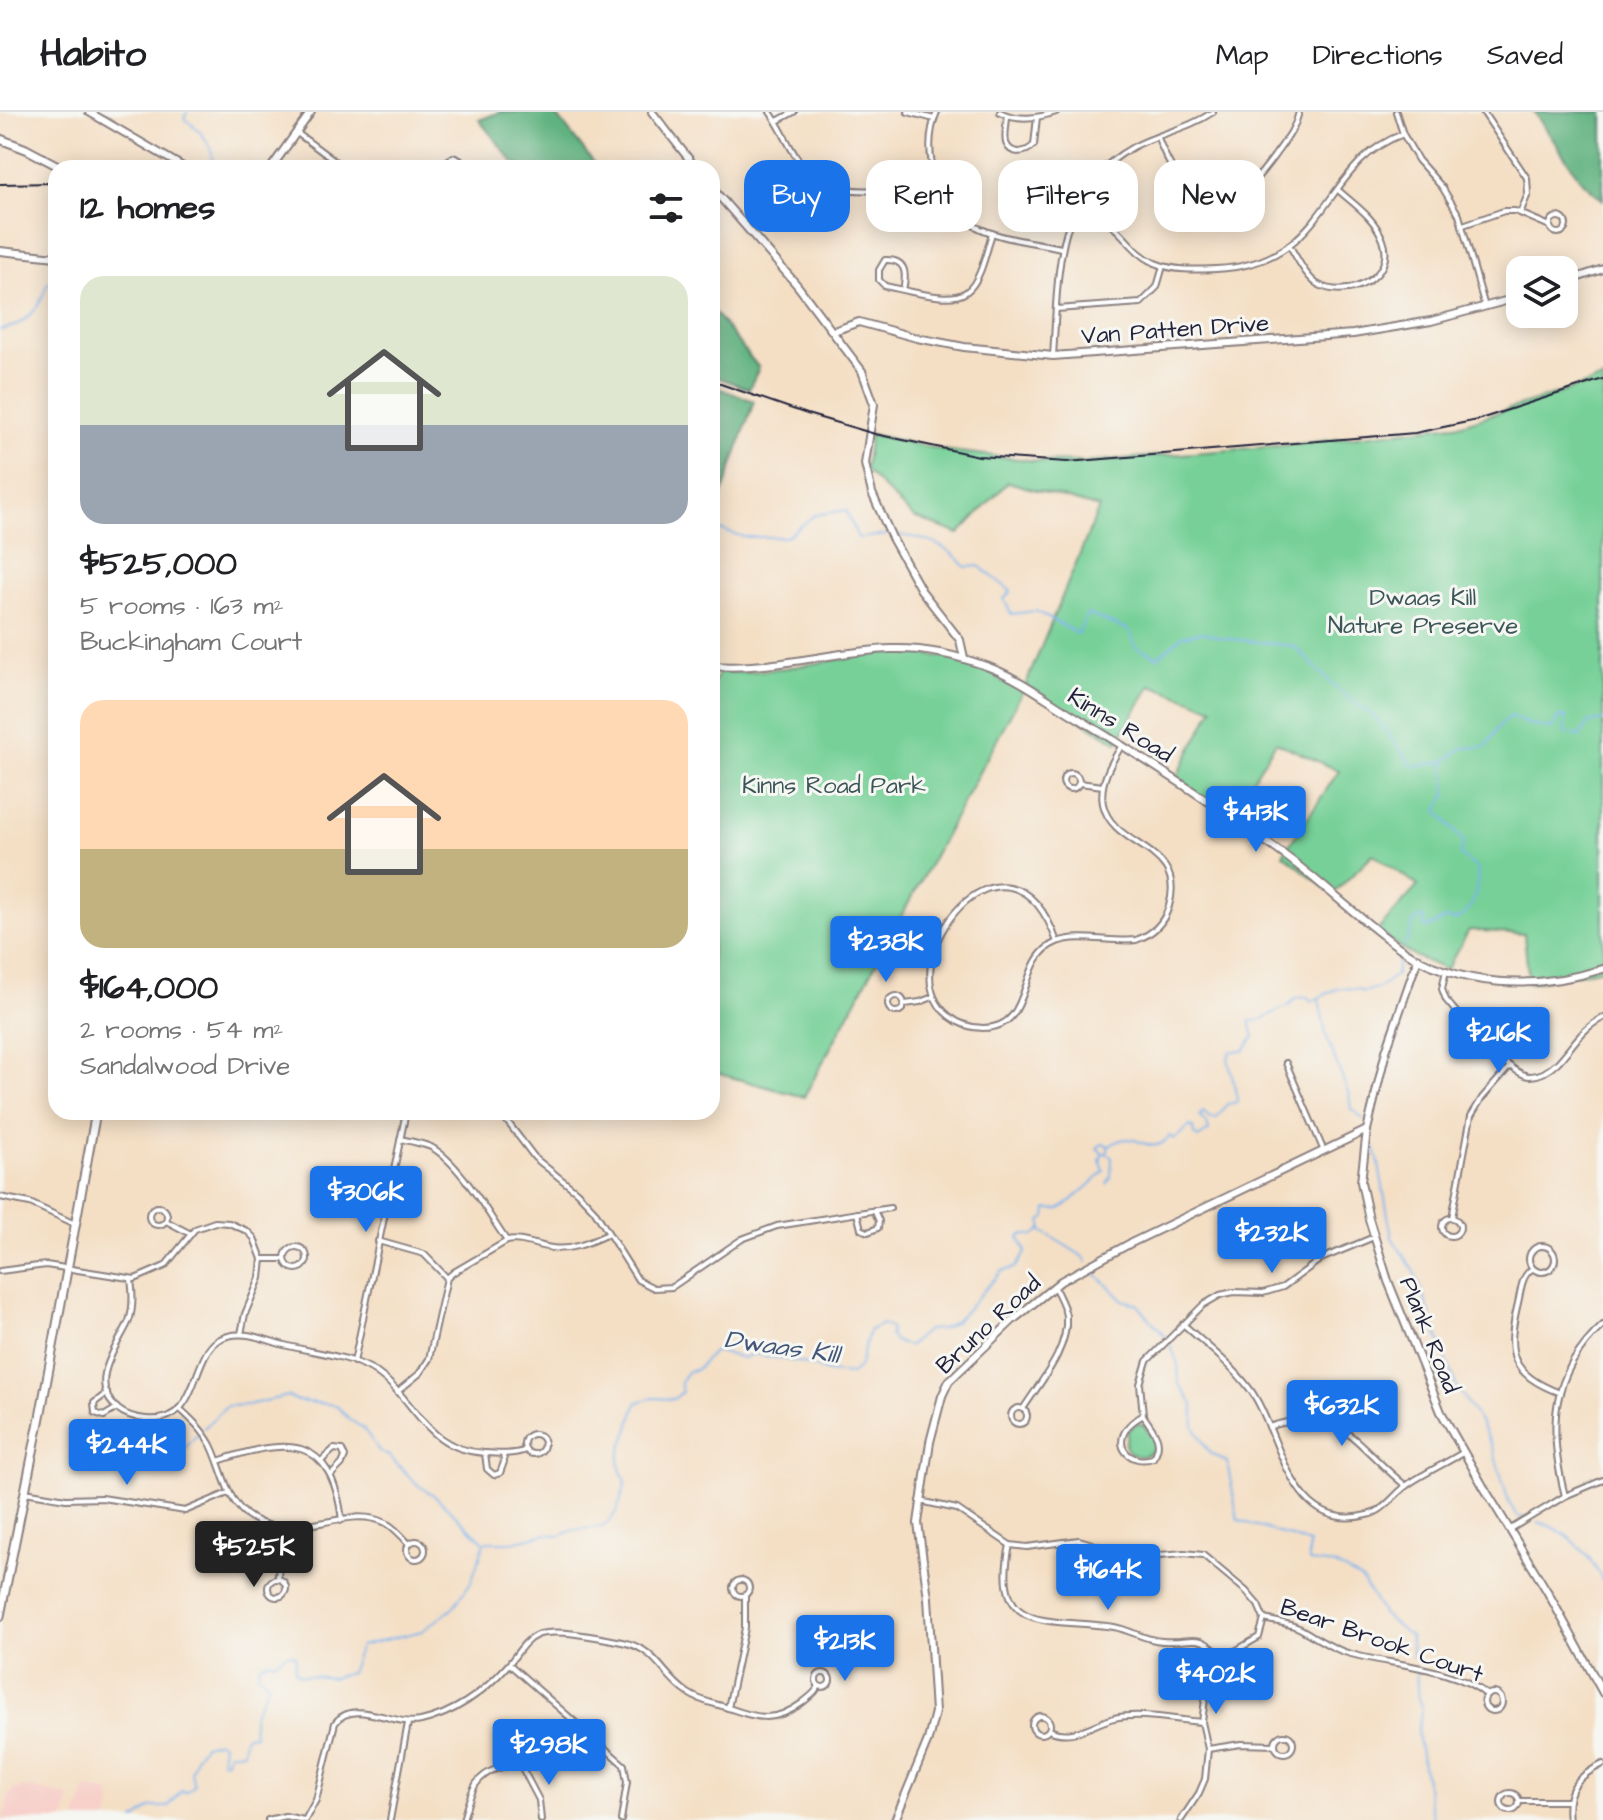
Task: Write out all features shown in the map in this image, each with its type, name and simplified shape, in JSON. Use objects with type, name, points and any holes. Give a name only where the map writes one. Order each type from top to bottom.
[{"type":"main road","points":[[0,139],[48,161]]},
{"type":"main road","points":[[0,1616],[94,1120]]},
{"type":"street","points":[[89,112],[171,160]]},
{"type":"street","points":[[277,160],[311,112]]},
{"type":"street","points":[[652,112],[690,160]]},
{"type":"street","points":[[770,112],[805,168],[815,177],[835,186],[866,188]]},
{"type":"street","points":[[777,121],[794,112]]},
{"type":"street","points":[[908,112],[934,119]]},
{"type":"street","points":[[931,160],[937,112]]},
{"type":"street","points":[[1000,112],[1007,116],[1037,117],[1056,112]]},
{"type":"street","points":[[1116,160],[1139,145],[1213,112]]},
{"type":"street","points":[[1158,137],[1174,172],[1188,188],[1210,194],[1232,194],[1253,183],[1290,135],[1299,112]]},
{"type":"street","points":[[1396,112],[1403,134],[1418,160],[1442,187],[1463,225],[1485,307]]},
{"type":"street","points":[[1483,112],[1527,178],[1528,194],[1521,211]]},
{"type":"street","points":[[1007,116],[1006,142],[1018,152],[1025,152],[1034,145],[1037,117]]},
{"type":"street","points":[[297,133],[333,160]]},
{"type":"street","points":[[1117,232],[1145,258],[1163,266],[1191,270],[1252,263],[1289,245],[1305,233],[1371,149],[1403,134]]},
{"type":"street","points":[[1289,245],[1319,285],[1333,288],[1361,286],[1375,277],[1384,261],[1386,250],[1383,238],[1364,211],[1338,190]]},
{"type":"street","points":[[720,197],[834,331],[862,371],[872,394],[874,414],[865,464],[872,493],[892,538],[921,590],[960,640],[964,658]]},
{"type":"street","points":[[1463,225],[1504,211],[1521,211],[1550,226],[1554,232],[1564,230],[1566,224],[1564,219],[1558,217],[1552,219],[1550,226]]},
{"type":"street","points":[[982,229],[1061,248]]},
{"type":"street","points":[[1053,356],[1061,248],[1065,232]]},
{"type":"street","points":[[903,290],[906,273],[902,264],[885,260],[879,270],[879,280],[885,286],[903,290],[945,298],[962,295],[980,273],[992,233]]},
{"type":"street","points":[[0,251],[48,256]]},
{"type":"street","points":[[1056,309],[1141,303],[1157,287],[1163,266]]},
{"type":"street","points":[[1578,277],[1603,269]]},
{"type":"street","name":"Van Patten Drive","points":[[834,331],[859,322],[964,347],[1053,356],[1353,334],[1431,321],[1506,301]]},
{"type":"street","name":"Kinns Road","points":[[720,666],[760,667],[890,649],[964,658],[1009,677],[1122,745],[1283,854],[1402,949],[1418,958],[1446,970],[1496,982],[1522,984],[1563,980],[1603,969]]},
{"type":"street","points":[[1057,942],[1045,911],[1035,900],[1007,886],[988,887],[962,902],[938,941],[930,962],[933,997],[943,1011],[965,1025],[992,1027],[1008,1021],[1018,1011],[1035,960],[1057,942],[1136,940],[1147,936],[1163,921],[1170,904],[1172,884],[1169,873],[1152,851],[1111,821],[1103,802],[1103,786],[1122,745]]},
{"type":"street","points":[[1079,783],[1103,786]]},
{"type":"street","name":"Plank Road","points":[[1418,958],[1390,1038],[1367,1130],[1361,1182],[1374,1237],[1426,1379],[1464,1452],[1561,1615],[1603,1693]]},
{"type":"street","points":[[1446,970],[1442,989],[1446,1000],[1510,1066],[1529,1076],[1543,1073],[1557,1063],[1589,1025],[1603,1018]]},
{"type":"street","points":[[904,1004],[933,997]]},
{"type":"street","points":[[1286,1063],[1323,1149]]},
{"type":"street","points":[[1452,1218],[1471,1116],[1510,1066]]},
{"type":"street","points":[[354,1362],[404,1120]]},
{"type":"street","points":[[506,1120],[535,1158],[584,1199],[638,1280],[647,1286],[666,1289],[751,1235],[788,1223],[890,1208]]},
{"type":"street","name":"Bruno Road","points":[[895,1820],[928,1740],[935,1712],[928,1598],[919,1533],[920,1501],[932,1433],[946,1385],[1013,1320],[1054,1286],[1129,1244],[1367,1130]]},
{"type":"street","points":[[400,1139],[432,1148],[442,1156],[455,1169],[507,1241]]},
{"type":"street","points":[[0,1197],[30,1203],[75,1224]]},
{"type":"street","points":[[163,1208],[166,1221],[160,1225],[152,1224],[148,1218],[150,1210],[163,1208]]},
{"type":"street","points":[[857,1213],[861,1229],[868,1232],[878,1228],[879,1221],[874,1210]]},
{"type":"street","points":[[1452,1218],[1457,1220],[1460,1227],[1457,1234],[1450,1236],[1444,1232],[1442,1225],[1452,1218]]},
{"type":"street","points":[[166,1221],[189,1233]]},
{"type":"street","points":[[0,1271],[46,1265],[131,1279],[146,1276],[165,1266],[189,1233],[204,1224],[215,1222],[238,1226],[254,1238],[262,1259],[260,1278],[245,1314],[241,1334]]},
{"type":"street","points":[[397,1392],[419,1374],[429,1359],[447,1278],[461,1266],[507,1241],[566,1248],[577,1247],[608,1234]]},
{"type":"street","points":[[1143,1415],[1127,1427],[1122,1446],[1127,1455],[1139,1460],[1153,1458],[1159,1446],[1143,1415],[1140,1384],[1147,1361],[1183,1324],[1220,1295],[1263,1293],[1283,1287],[1321,1259],[1374,1237]]},
{"type":"street","points":[[378,1241],[424,1254],[447,1278]]},
{"type":"street","points":[[1541,1246],[1552,1251],[1555,1258],[1552,1268],[1542,1273],[1532,1269],[1528,1260],[1532,1250],[1541,1246]]},
{"type":"street","points":[[293,1247],[301,1248],[306,1256],[305,1264],[296,1269],[288,1266],[285,1259],[293,1247]]},
{"type":"street","points":[[262,1259],[285,1259]]},
{"type":"street","points":[[1532,1269],[1524,1276],[1514,1318],[1510,1339],[1512,1355],[1531,1380],[1560,1393]]},
{"type":"street","points":[[131,1279],[132,1309],[109,1358],[104,1381],[107,1393],[117,1408],[137,1417],[164,1418],[179,1408],[193,1389],[208,1350],[220,1339],[241,1334],[354,1362],[377,1373],[431,1431],[458,1448],[485,1453],[526,1450],[533,1453],[540,1451],[544,1444],[542,1439],[529,1435],[525,1441],[526,1450]]},
{"type":"street","points":[[1023,1409],[1060,1349],[1065,1332],[1066,1313],[1054,1286]]},
{"type":"street","points":[[1183,1324],[1251,1389],[1292,1481],[1306,1498],[1325,1511],[1347,1517],[1367,1515],[1381,1509],[1406,1486],[1464,1452]]},
{"type":"street","points":[[1565,1496],[1553,1436],[1560,1393],[1581,1349],[1603,1325]]},
{"type":"street","points":[[107,1393],[94,1403],[95,1413],[104,1416],[117,1408]]},
{"type":"street","points":[[179,1408],[205,1435],[218,1461],[228,1493],[245,1514],[260,1523],[281,1530],[359,1518],[381,1521],[395,1529],[409,1544]]},
{"type":"street","points":[[1023,1409],[1026,1420],[1020,1425],[1013,1422],[1010,1418],[1013,1410],[1023,1409]]},
{"type":"street","points":[[1269,1427],[1293,1418],[1337,1425],[1406,1486]]},
{"type":"street","points":[[218,1461],[270,1446],[308,1450],[331,1475],[337,1487],[342,1520]]},
{"type":"street","points":[[320,1461],[334,1449],[342,1450],[345,1455],[342,1464],[331,1475]]},
{"type":"street","points":[[485,1453],[487,1469],[494,1475],[503,1469],[503,1454]]},
{"type":"street","points":[[1509,1530],[1565,1496],[1603,1480]]},
{"type":"street","points":[[25,1492],[66,1499],[119,1500],[185,1511],[228,1493]]},
{"type":"street","points":[[920,1501],[957,1509],[1010,1545],[1027,1547],[1079,1540],[1135,1557],[1184,1553],[1203,1555],[1258,1605],[1264,1619],[1256,1640],[1223,1658],[1207,1684],[1202,1722],[1208,1749],[1205,1779],[1181,1820]]},
{"type":"street","points":[[278,1578],[281,1530]]},
{"type":"street","points":[[416,1541],[423,1543],[424,1555],[411,1558],[407,1551],[409,1544],[416,1541]]},
{"type":"street","points":[[1010,1545],[1006,1568],[1008,1592],[1013,1604],[1030,1617],[1067,1624],[1116,1627],[1154,1640],[1198,1639],[1205,1641],[1223,1658]]},
{"type":"street","points":[[278,1578],[285,1582],[286,1590],[277,1597],[270,1593],[268,1585],[278,1578]]},
{"type":"street","points":[[728,1708],[745,1628],[745,1595]]},
{"type":"street","name":"Bear Brook Court","points":[[1264,1619],[1292,1626],[1354,1655],[1402,1663],[1453,1678],[1487,1695],[1495,1693],[1500,1696],[1499,1708],[1486,1707],[1487,1695]]},
{"type":"street","points":[[268,1820],[285,1816],[305,1820],[316,1800],[335,1723],[340,1716],[354,1712],[408,1723],[430,1718],[466,1701],[488,1686],[531,1638],[546,1633],[622,1642],[644,1649],[691,1695],[762,1718],[782,1716],[815,1693],[819,1686]]},
{"type":"street","points":[[509,1664],[624,1765],[627,1782],[621,1820]]},
{"type":"street","points":[[1041,1716],[1048,1718],[1049,1730],[1042,1735],[1035,1732],[1032,1725],[1034,1719],[1041,1716]]},
{"type":"street","points":[[1049,1730],[1070,1735],[1111,1719],[1129,1717],[1202,1722]]},
{"type":"street","points":[[390,1820],[408,1723]]},
{"type":"street","points":[[463,1820],[477,1783],[495,1771],[562,1755],[574,1748],[587,1732]]},
{"type":"street","points":[[1208,1749],[1241,1744],[1275,1745],[1283,1753],[1291,1750],[1293,1743],[1285,1735],[1278,1738],[1275,1745]]},
{"type":"street","points":[[520,1764],[539,1800],[541,1820]]},
{"type":"street","points":[[1569,1820],[1568,1801],[1577,1779],[1603,1764]]},
{"type":"street","points":[[1509,1793],[1519,1801],[1513,1811],[1505,1811],[1501,1804],[1502,1797],[1509,1793]]},
{"type":"street","points":[[1519,1801],[1568,1801]]},
{"type":"shaded area","points":[[25,1787],[70,1797],[64,1820],[3,1820],[13,1790]]},
{"type":"shaded area","points":[[86,1788],[110,1793],[112,1805],[107,1820],[76,1820]]},
{"type":"green space","points":[[500,112],[554,112],[592,160],[511,160],[479,120]]},
{"type":"green space","points":[[1534,112],[1603,112],[1603,200],[1581,180]]},
{"type":"green space","points":[[720,320],[759,368],[749,389],[720,378]]},
{"type":"green space","name":"Dwaas Kill Nature Preserve","points":[[1603,379],[1603,969],[1529,983],[1524,934],[1469,930],[1446,970],[1410,954],[1377,931],[1418,886],[1373,854],[1333,894],[1283,854],[1339,771],[1276,742],[1229,817],[1175,780],[1213,708],[1151,685],[1117,742],[1025,686],[1099,508],[1008,482],[959,534],[913,517],[865,470],[870,434],[943,450],[1035,461],[1085,462],[1289,445],[1462,424]]},
{"type":"green space","points":[[720,389],[754,401],[720,501]]},
{"type":"green space","name":"Kinns Road Park","points":[[891,652],[949,657],[992,671],[1024,689],[804,1097],[720,1074],[720,672],[784,668]]},
{"type":"green space","points":[[1137,1424],[1144,1425],[1155,1442],[1154,1449],[1142,1456],[1131,1453],[1125,1446],[1128,1430]]},
{"type":"waterway","points":[[187,112],[184,119],[206,140],[213,160]]},
{"type":"waterway","points":[[0,330],[17,324],[31,314],[48,284]]},
{"type":"waterway","points":[[720,530],[744,537],[786,537],[815,515],[846,510],[858,538],[887,535]]},
{"type":"waterway","points":[[893,535],[933,543],[951,553],[966,567],[979,566],[1011,591],[1004,599],[1011,614],[1036,611],[1078,634],[1087,614],[1129,630],[1136,647],[1158,657],[1182,636],[1203,632],[1222,638],[1294,646],[1338,690],[1376,718],[1413,766],[1444,762],[1462,748],[1486,747],[1499,726],[1511,716],[1527,724],[1551,729],[1559,717],[1566,717],[1564,733],[1580,736],[1588,723],[1603,720]]},
{"type":"waterway","name":"Dwaas Kill","points":[[1404,946],[1417,920],[1421,917],[1425,920],[1423,925],[1427,928],[1445,919],[1455,920],[1467,911],[1476,892],[1478,869],[1460,855],[1464,842],[1437,810],[1446,796],[1444,762]]},
{"type":"waterway","name":"Dwaas Kill","points":[[135,1820],[152,1807],[168,1807],[181,1791],[194,1786],[191,1772],[196,1756],[204,1745],[218,1741],[223,1744],[221,1760],[225,1761],[229,1752],[243,1752],[244,1738],[248,1734],[254,1736],[253,1715],[269,1684],[258,1674],[260,1665],[275,1662],[286,1654],[294,1654],[295,1670],[300,1675],[332,1678],[350,1673],[360,1646],[422,1631],[452,1609],[471,1582],[485,1542],[512,1542],[547,1534],[561,1536],[610,1521],[623,1494],[626,1480],[620,1467],[620,1454],[638,1402],[652,1398],[674,1399],[682,1392],[681,1383],[686,1373],[696,1370],[714,1351],[744,1358],[753,1354],[804,1363],[827,1372],[851,1374],[859,1368],[869,1331],[882,1324],[891,1329],[890,1335],[894,1341],[909,1346],[927,1330],[941,1329],[955,1322],[1002,1271],[1015,1268],[1026,1252],[1019,1237],[1025,1234],[1034,1236],[1043,1228],[1041,1221],[1046,1218],[1047,1209],[1063,1207],[1104,1171],[1100,1160],[1103,1153],[1107,1154],[1109,1146],[1128,1139],[1157,1145],[1170,1136],[1174,1139],[1190,1126],[1198,1138],[1209,1131],[1207,1123],[1199,1116],[1203,1112],[1210,1118],[1217,1118],[1227,1104],[1238,1102],[1228,1058],[1231,1051],[1244,1051],[1254,1037],[1250,1021],[1262,1020],[1288,1007],[1296,998],[1308,997],[1311,1002],[1338,988],[1359,989],[1362,992],[1378,988],[1396,975],[1400,951]]},
{"type":"waterway","points":[[1319,1000],[1327,1039],[1349,1095],[1351,1109],[1363,1119]]},
{"type":"waterway","points":[[1371,1124],[1371,1140],[1378,1159],[1392,1238],[1415,1272],[1456,1386],[1479,1420],[1493,1449],[1509,1503],[1518,1517],[1523,1517]]},
{"type":"waterway","points":[[1102,1153],[1097,1148],[1102,1144],[1109,1146]]},
{"type":"waterway","points":[[1107,1184],[1111,1177],[1112,1157],[1109,1155]]},
{"type":"waterway","points":[[1042,1231],[1084,1257],[1087,1262]]},
{"type":"waterway","points":[[1091,1269],[1123,1300],[1137,1304],[1166,1337]]},
{"type":"waterway","points":[[1170,1343],[1178,1365],[1179,1384],[1193,1404],[1194,1427],[1210,1453],[1227,1462],[1238,1520],[1309,1543],[1309,1562],[1335,1565],[1362,1580],[1383,1615],[1410,1636],[1413,1657]]},
{"type":"waterway","points":[[204,1428],[226,1406],[288,1396],[298,1401],[336,1405],[363,1428],[379,1451],[389,1456],[483,1541]]},
{"type":"waterway","name":"Dwaas Kill","points":[[186,1447],[199,1433]]},
{"type":"waterway","points":[[1538,1522],[1559,1531],[1577,1545],[1592,1562],[1603,1582]]},
{"type":"waterway","points":[[1416,1674],[1422,1709],[1417,1733],[1433,1820]]},
{"type":"railway","points":[[0,184],[48,183]]},
{"type":"railway","points":[[720,384],[875,434],[979,456],[1067,462],[1415,433],[1477,420],[1603,379]]}]
